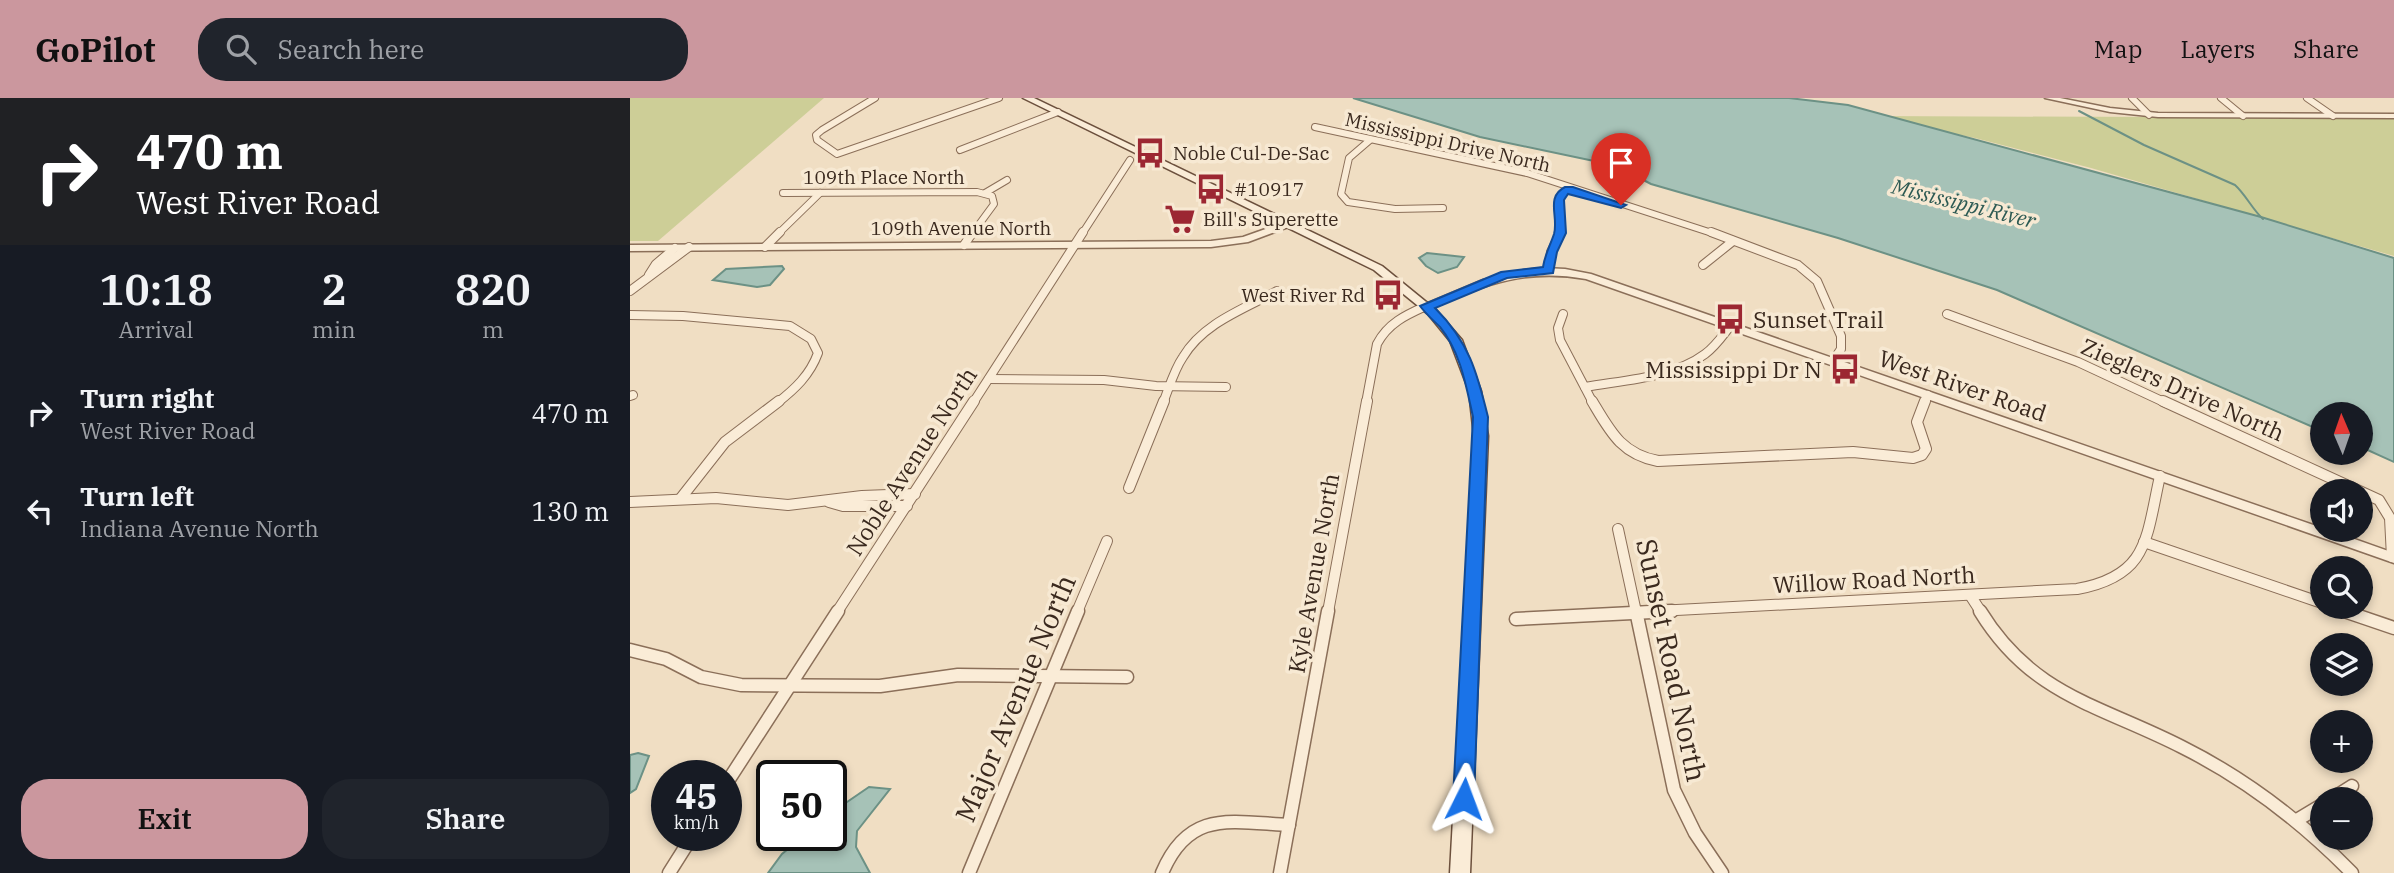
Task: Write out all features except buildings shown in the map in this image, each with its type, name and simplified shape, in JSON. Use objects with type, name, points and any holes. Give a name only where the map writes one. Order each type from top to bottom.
[{"type":"main road","points":[[1027,98],[1365,260],[1426,306],[1446,326],[1461,349],[1480,417],[1460,873]]},
{"type":"street","points":[[875,98],[816,135],[817,141],[837,154],[999,98]]},
{"type":"street","points":[[2049,98],[2149,115],[2394,116]]},
{"type":"street","points":[[2133,98],[2149,115]]},
{"type":"street","points":[[2221,98],[2243,116]]},
{"type":"street","points":[[2307,98],[2333,116]]},
{"type":"street","points":[[960,150],[1058,112]]},
{"type":"street","name":"Mississippi Drive North","points":[[1315,127],[1527,173],[1569,189],[1707,231],[1798,265],[1815,277],[1842,340],[1840,351],[1833,361]]},
{"type":"street","points":[[1370,140],[1349,158],[1341,194],[1343,198],[1348,202],[1385,208],[1420,211],[1443,208]]},
{"type":"street","name":"Noble Avenue North","points":[[742,760],[1130,160]]},
{"type":"street","points":[[985,193],[1007,180]]},
{"type":"street","points":[[1549,271],[1551,252],[1561,233],[1559,197],[1569,189]]},
{"type":"street","name":"109th Place North","points":[[782,193],[985,193]]},
{"type":"street","points":[[765,247],[820,193]]},
{"type":"street","points":[[964,245],[995,204],[992,196],[985,193]]},
{"type":"street","name":"109th Avenue North","points":[[630,248],[1229,243],[1258,237],[1288,224]]},
{"type":"street","points":[[1703,265],[1733,241]]},
{"type":"street","points":[[649,275],[656,264],[676,247]]},
{"type":"street","points":[[630,290],[649,275],[669,265],[689,247]]},
{"type":"street","name":"West River Road","points":[[1426,306],[1505,275],[1549,271],[1603,280],[2393,557]]},
{"type":"street","points":[[1129,488],[1189,343],[1204,330],[1277,291]]},
{"type":"street","name":"Kyle Avenue North","points":[[1280,873],[1377,344],[1387,327],[1426,306]]},
{"type":"street","points":[[1563,314],[1558,328],[1561,342],[1585,387],[1623,446],[1645,458],[1658,461],[1853,452],[1913,458],[1922,455],[1926,449],[1917,432],[1915,418],[1928,395]]},
{"type":"street","name":"Zieglers Drive North","points":[[1947,314],[2078,362],[2379,500],[2389,506],[2394,515],[2393,557]]},
{"type":"street","points":[[630,315],[683,316],[790,326],[803,331],[812,339],[816,349],[817,360],[800,384],[729,437],[681,498]]},
{"type":"street","points":[[1585,387],[1668,370],[1693,361],[1709,350],[1731,325]]},
{"type":"street","points":[[989,379],[1104,380],[1170,386],[1226,387]]},
{"type":"street","name":"Willow Road North","points":[[1516,619],[1970,595],[2087,588],[2107,584],[2123,576],[2134,566],[2144,542],[2160,476]]},
{"type":"street","points":[[630,502],[681,498],[788,505],[862,496],[915,494]]},
{"type":"street","points":[[828,502],[843,506],[907,506]]},
{"type":"street","name":"Sunset Road North","points":[[1618,529],[1674,790],[1687,821],[1706,853],[1722,873]]},
{"type":"street","name":"Major Avenue North","points":[[969,873],[1107,541]]},
{"type":"street","points":[[2144,542],[2310,599]]},
{"type":"street","points":[[1970,595],[1993,633],[2008,651],[2048,685],[2082,704],[2178,745],[2220,767],[2297,820],[2352,873]]},
{"type":"street","points":[[2368,619],[2394,628]]},
{"type":"street","points":[[630,650],[666,659],[701,677],[721,682],[880,686],[958,675],[1127,677]]},
{"type":"street","points":[[2297,820],[2310,812]]},
{"type":"street","points":[[1162,873],[1175,843],[1194,828],[1210,823],[1289,825]]},
{"type":"street","points":[[669,873],[683,851]]},
{"type":"green space","points":[[630,98],[824,98],[658,241],[630,241]]},
{"type":"green space","points":[[1869,116],[2394,118],[2394,256],[2091,168],[1975,138]]},
{"type":"water","name":"Mississippi River","points":[[1353,98],[1789,98],[1848,105],[2261,217],[2394,258],[2394,462],[2373,452],[2373,402],[2310,402],[2310,426],[1997,290],[1838,238],[1651,184],[1628,172],[1594,161],[1480,137]]},
{"type":"water","points":[[1427,253],[1464,257],[1457,267],[1438,273],[1419,258]]},
{"type":"water","points":[[782,266],[784,269],[770,285],[757,287],[713,280],[726,269]]},
{"type":"water","points":[[638,753],[649,756],[636,789],[630,793],[630,755]]},
{"type":"water","points":[[869,787],[890,789],[857,831],[856,847],[870,873],[768,873],[786,851],[847,851],[847,802]]},
{"type":"waterway","points":[[2079,111],[2144,145],[2235,185],[2263,219]]},
{"type":"place","name":"Noble Cul-De-Sac","points":[[1150,153]]},
{"type":"place","name":"#10917","points":[[1211,189]]},
{"type":"place","name":"Bill's Superette","points":[[1180,219]]},
{"type":"place","name":"West River Rd","points":[[1388,295]]},
{"type":"place","name":"Sunset Trail","points":[[1730,319]]},
{"type":"place","name":"Mississippi Dr N","points":[[1845,369]]},
{"type":"route","points":[[1464,799],[1480,417],[1475,391],[1461,349],[1446,326],[1426,306],[1505,275],[1549,271],[1551,252],[1561,233],[1559,197],[1563,192],[1569,189],[1621,205]]}]
